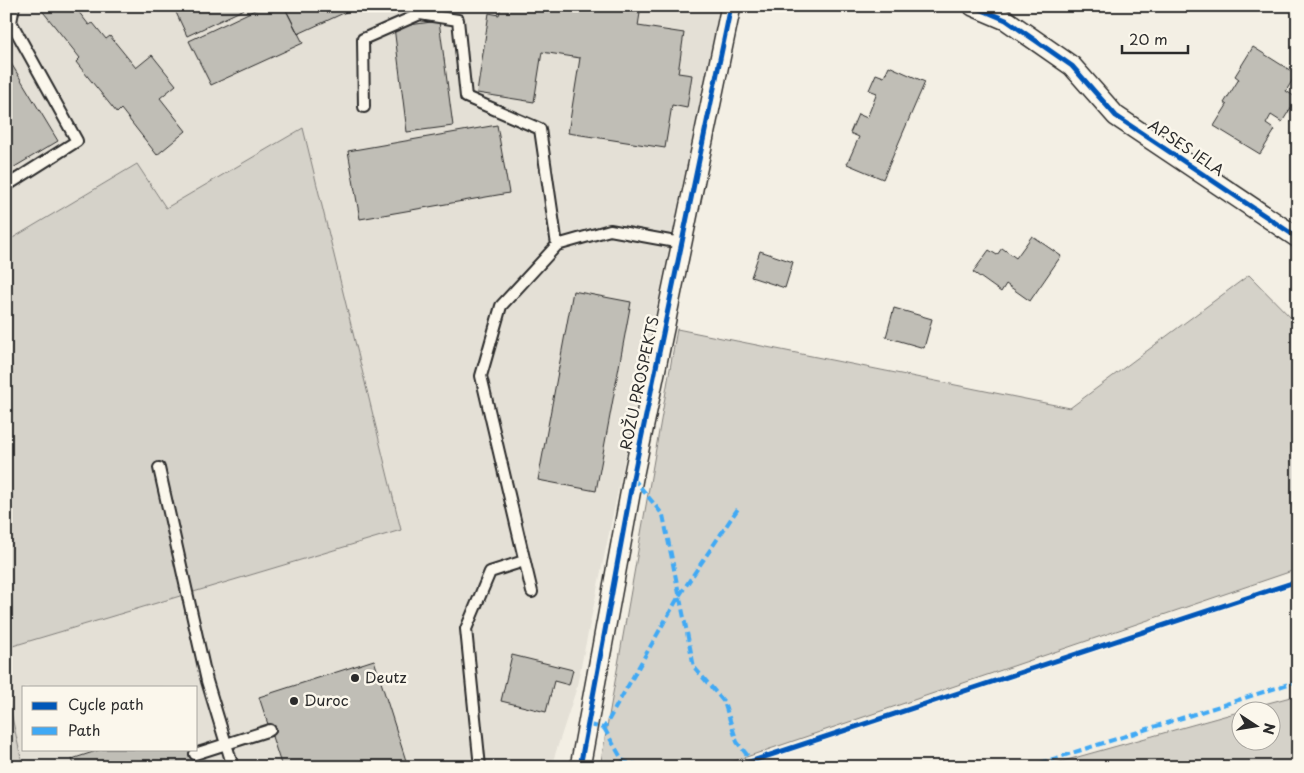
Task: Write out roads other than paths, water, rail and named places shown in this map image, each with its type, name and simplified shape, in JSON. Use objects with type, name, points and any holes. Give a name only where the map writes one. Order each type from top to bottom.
[{"type":"street","name":"ROŽU PROSPEKTS","points":[[580,767],[633,478],[731,6]]},
{"type":"street","name":"APSES IELA","points":[[973,6],[1006,20],[1072,66],[1116,116],[1298,238]]},
{"type":"lane","points":[[6,186],[77,141],[11,22],[14,6]]},
{"type":"lane","points":[[364,107],[363,39],[420,14],[458,20],[466,97],[540,129],[557,244]]},
{"type":"lane","points":[[532,592],[481,376],[501,306],[557,244],[610,230],[681,243]]},
{"type":"lane","points":[[159,468],[207,681],[233,767]]},
{"type":"lane","points":[[480,767],[466,628],[490,572],[524,561]]},
{"type":"lane","points":[[195,754],[270,730]]},
{"type":"place","name":"Deutz","points":[[355,678]]},
{"type":"place","name":"Duroc","points":[[294,701]]}]
